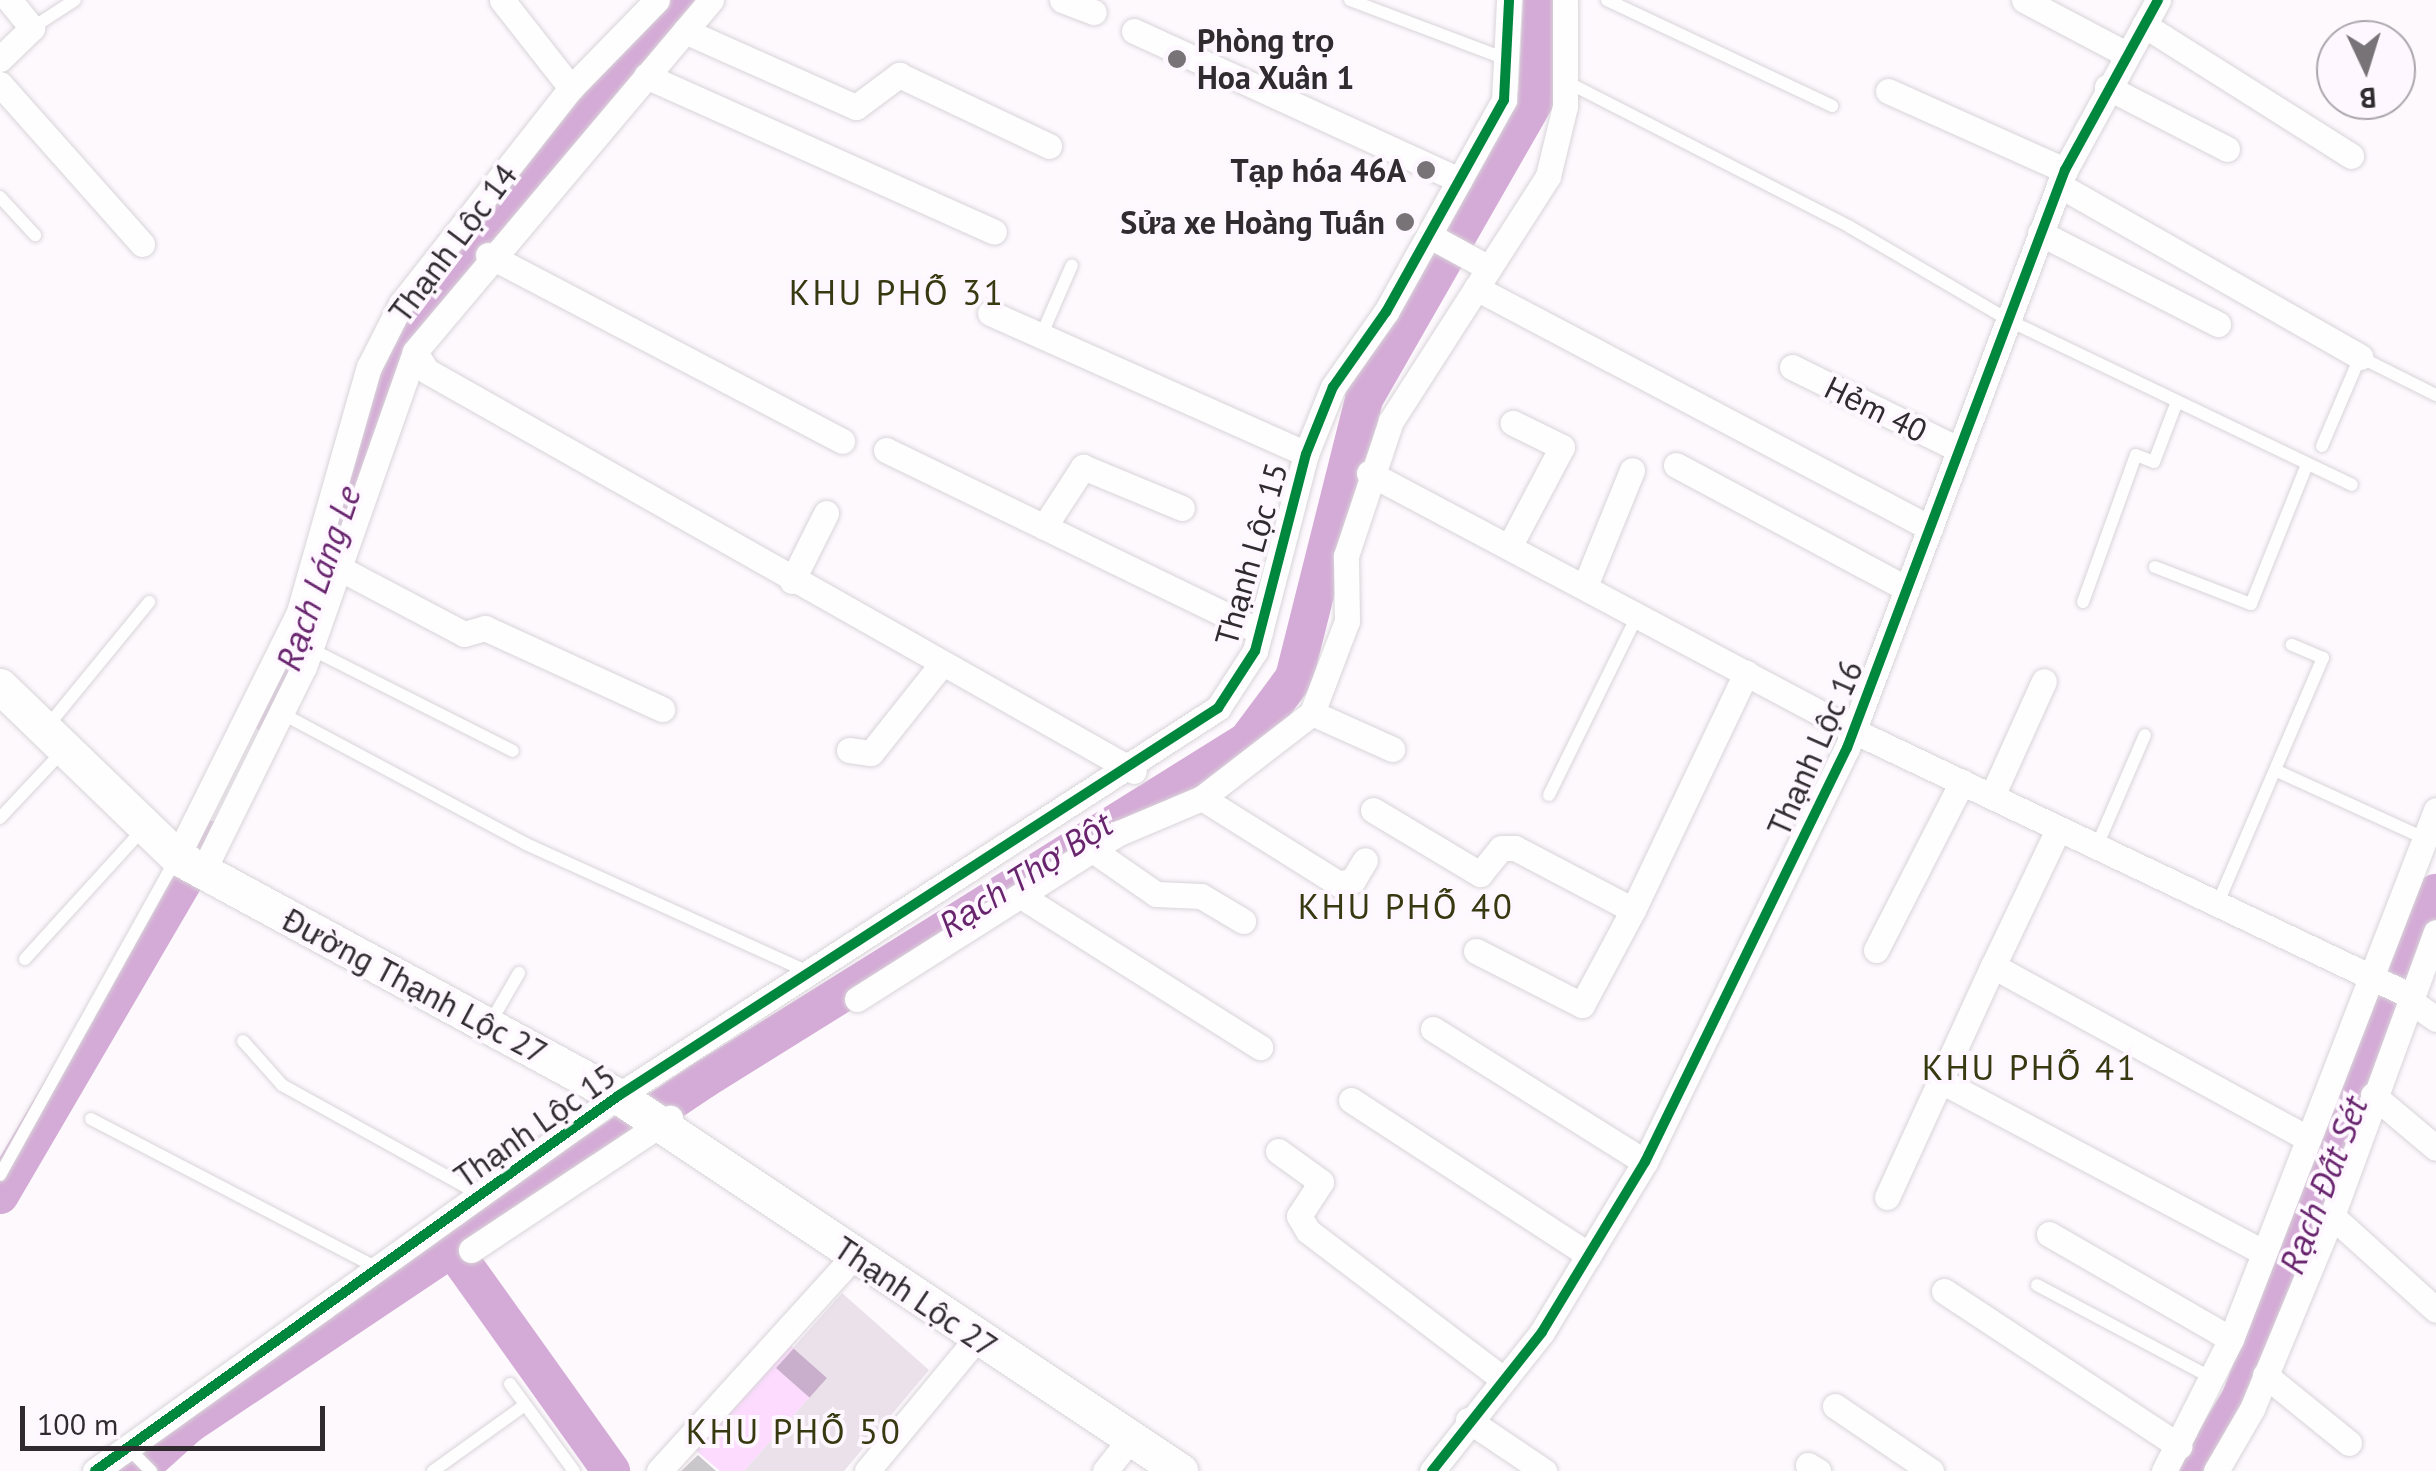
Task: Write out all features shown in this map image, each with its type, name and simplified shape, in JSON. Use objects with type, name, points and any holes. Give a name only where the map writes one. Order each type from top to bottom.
[{"type":"street","points":[[0,59],[32,28],[9,0]]},
{"type":"street","points":[[502,0],[571,88]]},
{"type":"street","name":"Thạnh Lộc 14","points":[[192,867],[298,612],[370,367],[401,304],[571,88],[657,0]]},
{"type":"street","name":"Thạnh Lộc 14","points":[[192,867],[281,713],[311,649],[415,352],[496,246],[710,0]]},
{"type":"street","points":[[1062,0],[1094,12]]},
{"type":"street","name":"Thạnh Lộc 15","points":[[470,1250],[645,1114],[814,975],[1134,770],[1218,708],[1260,632],[1306,454],[1333,387],[1430,236],[1504,100],[1508,0]]},
{"type":"street","points":[[858,999],[1094,850],[1202,798],[1312,713],[1347,621],[1346,556],[1369,473],[1390,420],[1548,176],[1565,81],[1565,0]]},
{"type":"street","points":[[2024,0],[2126,54]]},
{"type":"street","name":"Thạnh Lộc 16","points":[[1432,1471],[1589,1255],[1645,1162],[1854,730],[2062,178],[2106,87],[2158,0]]},
{"type":"street","points":[[2144,24],[2351,156]]},
{"type":"street","points":[[686,31],[856,108],[899,75],[1048,146]]},
{"type":"street","points":[[1134,31],[1460,180]]},
{"type":"street","points":[[646,76],[994,232]]},
{"type":"street","points":[[0,84],[142,244]]},
{"type":"street","points":[[2106,87],[2227,149]]},
{"type":"street","points":[[1888,91],[2062,178],[2360,357]]},
{"type":"street","points":[[474,210],[496,246],[842,441]]},
{"type":"street","points":[[2040,233],[2218,324]]},
{"type":"street","points":[[1430,236],[1482,278],[1930,528]]},
{"type":"street","points":[[990,313],[1306,454]]},
{"type":"street","name":"Thạnh Lộc 14","points":[[415,352],[427,371],[1134,770]]},
{"type":"street","name":"Hẻm 40","points":[[1792,367],[1960,450]]},
{"type":"street","points":[[1509,546],[1562,448],[1513,423]]},
{"type":"street","points":[[886,450],[1260,632]]},
{"type":"street","points":[[1676,466],[1907,589]]},
{"type":"street","points":[[1044,528],[1083,467],[1182,508]]},
{"type":"street","points":[[1584,586],[1632,470]]},
{"type":"street","points":[[1369,473],[1854,730],[2410,997],[2436,1020]]},
{"type":"street","points":[[792,580],[826,513]]},
{"type":"street","points":[[339,568],[464,634],[485,628],[662,709]]},
{"type":"street","points":[[849,750],[871,754],[941,664]]},
{"type":"street","points":[[1476,951],[1582,1005],[1633,910],[1746,673]]},
{"type":"street","points":[[1992,796],[2044,681]]},
{"type":"street","name":"Đường Thạnh Lộc 27","points":[[0,686],[192,867],[489,1025],[645,1114]]},
{"type":"street","points":[[1312,713],[1392,749]]},
{"type":"street","points":[[1876,950],[1962,782]]},
{"type":"street","points":[[1202,798],[1338,884],[1353,880],[1365,860]]},
{"type":"street","points":[[1373,810],[1480,874],[1501,848],[1515,848],[1633,910]]},
{"type":"street","points":[[2164,1471],[2231,1339],[2307,1138],[2373,981],[2436,810]]},
{"type":"street","points":[[1887,1197],[2058,830]]},
{"type":"street","points":[[1094,850],[1156,894],[1202,896],[1242,922]]},
{"type":"street","points":[[956,884],[982,921]]},
{"type":"street","points":[[1021,896],[1260,1048]]},
{"type":"street","points":[[2216,1471],[2265,1374],[2332,1216],[2373,1095],[2436,932]]},
{"type":"street","points":[[853,950],[881,985]]},
{"type":"street","points":[[1993,966],[2307,1138]]},
{"type":"street","points":[[1434,1029],[1645,1162]]},
{"type":"street","points":[[1940,1081],[2264,1253]]},
{"type":"street","points":[[2373,1095],[2436,1148]]},
{"type":"street","points":[[1351,1100],[1589,1255]]},
{"type":"street","name":"Thạnh Lộc 15","points":[[95,1471],[130,1450],[479,1194],[645,1114]]},
{"type":"street","name":"Thạnh Lộc 27","points":[[645,1114],[1180,1471]]},
{"type":"street","points":[[1278,1151],[1321,1182],[1299,1216],[1308,1231],[1503,1378]]},
{"type":"street","points":[[2332,1216],[2436,1310]]},
{"type":"street","points":[[2049,1234],[2231,1339]]},
{"type":"street","points":[[660,1471],[854,1256]]},
{"type":"street","points":[[1944,1291],[2179,1446]]},
{"type":"street","points":[[867,1471],[977,1338]]},
{"type":"street","points":[[2265,1374],[2349,1443]]},
{"type":"street","points":[[1834,1406],[1931,1471]]},
{"type":"street","points":[[1468,1420],[1544,1471]]},
{"type":"street","points":[[1105,1471],[1131,1438]]},
{"type":"lane","points":[[32,28],[74,0]]},
{"type":"lane","points":[[1350,0],[1506,59]]},
{"type":"lane","points":[[1606,0],[1832,106]]},
{"type":"lane","points":[[1565,81],[1850,227],[2010,321],[2176,404],[2352,484]]},
{"type":"lane","points":[[0,197],[36,235]]},
{"type":"lane","points":[[1041,336],[1072,265]]},
{"type":"lane","points":[[2322,446],[2360,357],[2436,395]]},
{"type":"lane","points":[[2082,602],[2136,455],[2154,462],[2176,404]]},
{"type":"lane","points":[[2156,568],[2251,604],[2307,466]]},
{"type":"lane","points":[[0,818],[149,602]]},
{"type":"lane","points":[[1550,795],[1637,616]]},
{"type":"lane","points":[[2217,905],[2278,771],[2323,658],[2292,645]]},
{"type":"lane","points":[[311,649],[513,751]]},
{"type":"lane","points":[[281,713],[526,844],[814,975]]},
{"type":"lane","points":[[2096,848],[2145,735]]},
{"type":"lane","points":[[2278,771],[2424,838]]},
{"type":"lane","points":[[25,959],[146,826]]},
{"type":"lane","points":[[0,1175],[192,867]]},
{"type":"lane","points":[[489,1025],[519,973]]},
{"type":"lane","points":[[242,1041],[282,1085],[479,1194]]},
{"type":"lane","points":[[91,1119],[376,1268]]},
{"type":"lane","points":[[2037,1284],[2214,1379]]},
{"type":"lane","points":[[510,1384],[574,1471]]},
{"type":"lane","points":[[433,1471],[525,1405]]},
{"type":"lane","points":[[130,1450],[151,1471]]},
{"type":"shaded area","points":[[788,1343],[827,1378],[744,1471],[720,1471],[693,1448]]},
{"type":"building","points":[[842,1293],[929,1370],[844,1471],[744,1471],[827,1378],[793,1348]]},
{"type":"waterway","name":"Rạch Láng Le","points":[[269,714],[310,621],[377,392],[412,322],[685,0]]},
{"type":"waterway","name":"Rạch Thợ Bột","points":[[137,1471],[188,1425],[705,1079],[1247,741],[1294,678],[1364,399],[1537,97],[1542,0]]},
{"type":"waterway","name":"Rạch Láng Le","points":[[0,1195],[208,839]]},
{"type":"waterway","name":"Rạch Đất Sét","points":[[2197,1471],[2240,1399],[2436,893]]},
{"type":"waterway","points":[[452,1248],[611,1471]]},
{"type":"cycle path","points":[[95,1471],[618,1096],[1218,708],[1255,651],[1306,454],[1333,387],[1386,312],[1504,100],[1509,0]]},
{"type":"cycle path","points":[[1432,1471],[1542,1332],[1645,1162],[1847,748],[2065,170],[2158,0]]},
{"type":"place","name":"Phòng trọ Hoa Xuân 1","points":[[1177,59]]},
{"type":"place","name":"Tạp hóa 46A","points":[[1426,170]]},
{"type":"place","name":"Sửa xe Hoàng Tuấn","points":[[1405,222]]},
{"type":"district","name":"KHU PHỐ 31","points":[[897,292]]},
{"type":"district","name":"KHU PHỐ 40","points":[[1406,906]]},
{"type":"district","name":"KHU PHỐ 41","points":[[2030,1067]]},
{"type":"district","name":"KHU PHỐ 50","points":[[794,1431]]}]
